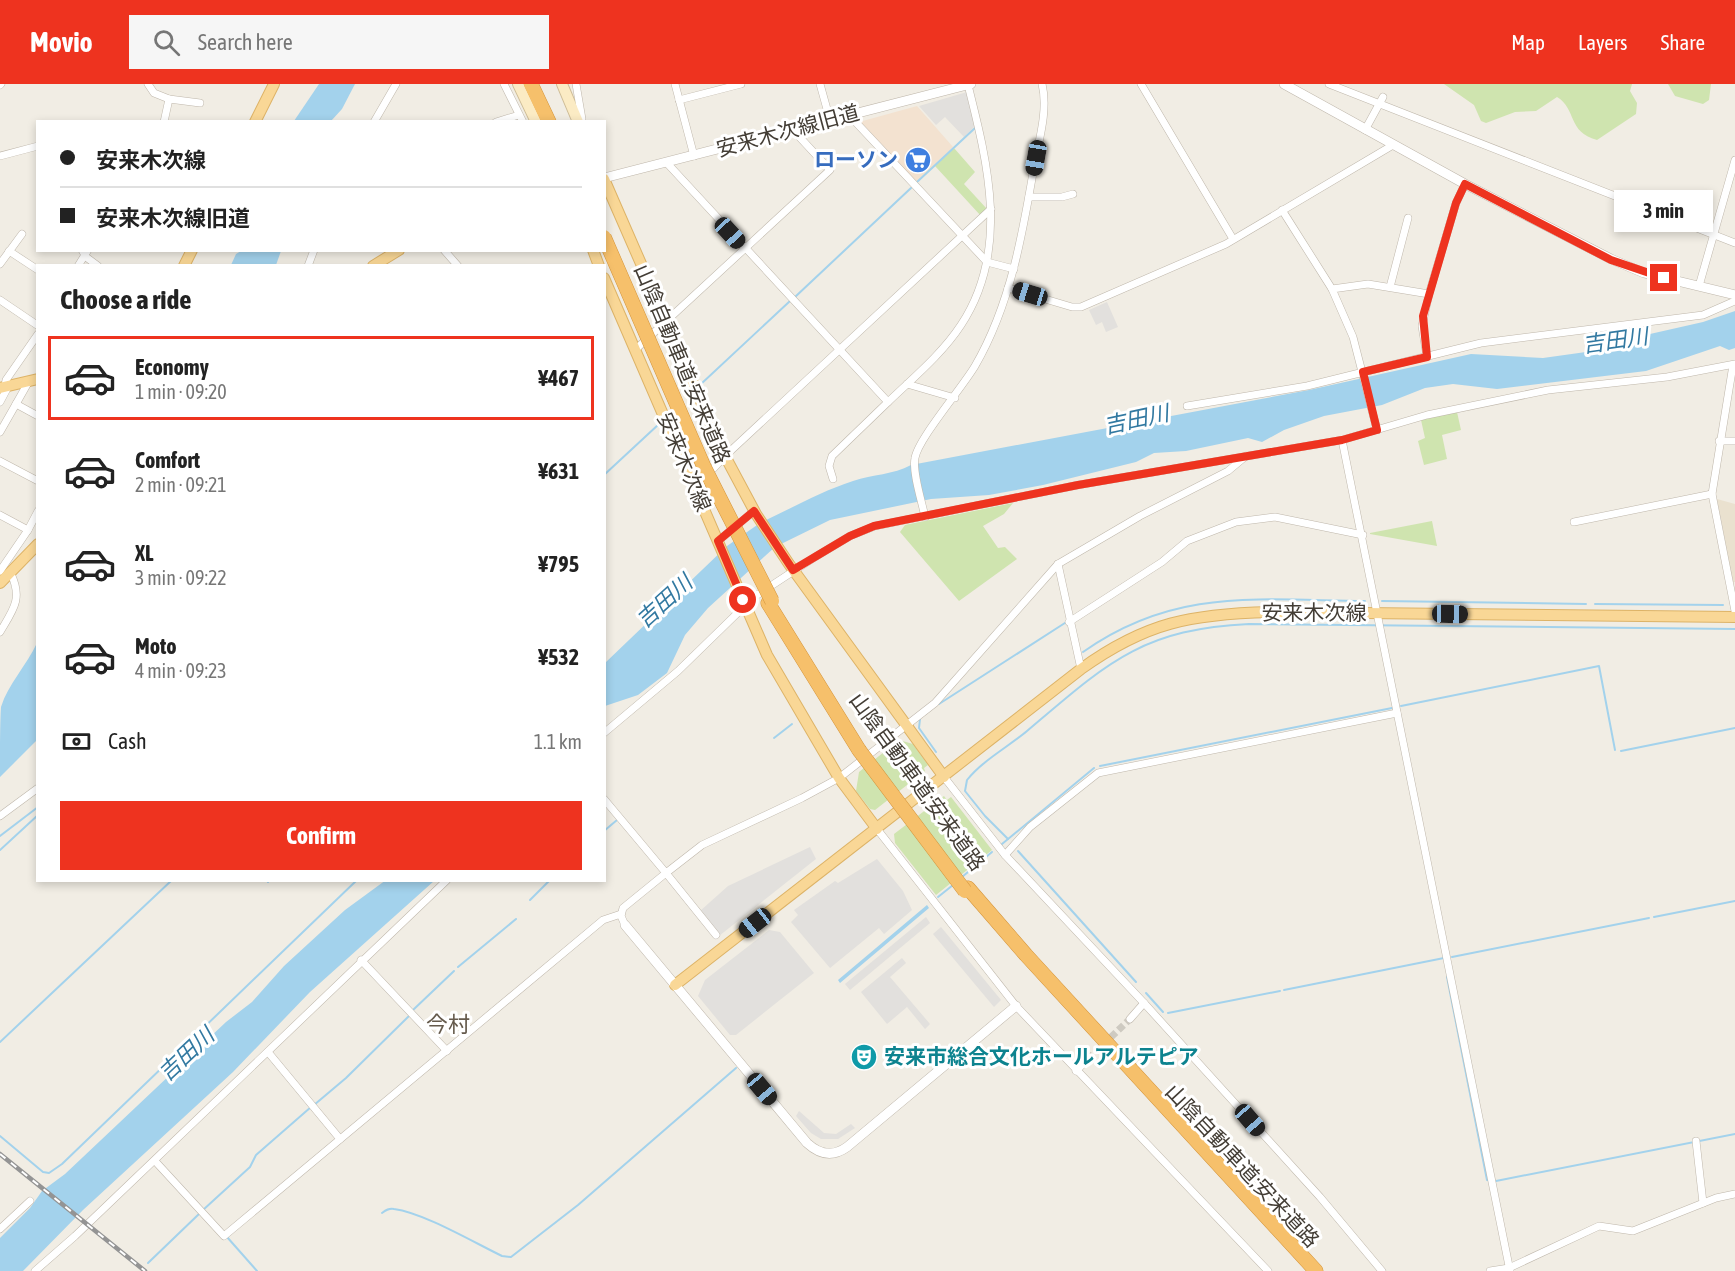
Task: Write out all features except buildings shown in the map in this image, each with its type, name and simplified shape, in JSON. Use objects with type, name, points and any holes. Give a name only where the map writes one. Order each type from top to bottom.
[{"type":"highway","points":[[531,84],[548,120]]},
{"type":"highway","points":[[536,84],[553,120]]},
{"type":"highway","name":"山陰自動車道;安来道路","points":[[606,242],[683,423],[770,602]]},
{"type":"highway","name":"山陰自動車道;安来道路","points":[[606,252],[695,461],[770,602],[860,748],[966,890],[1022,959],[1309,1271]]},
{"type":"highway","name":"山陰自動車道;安来道路","points":[[966,890],[1316,1271]]},
{"type":"main road","points":[[256,120],[274,84]]},
{"type":"main road","points":[[518,84],[536,120]]},
{"type":"main road","points":[[562,84],[577,120]]},
{"type":"main road","name":"安来木次線","points":[[606,183],[725,456],[755,513],[791,567],[944,777]]},
{"type":"main road","points":[[376,264],[396,252]]},
{"type":"main road","name":"安来木次線","points":[[606,283],[744,604],[786,690],[839,778],[877,829]]},
{"type":"main road","points":[[6,386],[30,381]]},
{"type":"main road","points":[[0,583],[5,573],[36,546]]},
{"type":"main road","name":"安来木次線","points":[[675,985],[1081,669],[1141,633],[1189,618],[1248,612],[1735,617]]},
{"type":"street","points":[[148,84],[154,93],[170,99],[200,103]]},
{"type":"street","points":[[375,120],[396,84]]},
{"type":"street","points":[[504,84],[521,118]]},
{"type":"street","points":[[576,84],[581,120]]},
{"type":"street","points":[[675,84],[694,156]]},
{"type":"street","points":[[679,100],[741,84]]},
{"type":"street","points":[[820,84],[830,120]]},
{"type":"street","points":[[925,515],[915,458],[929,432],[955,398],[995,328],[1014,268],[1029,197],[1042,121],[1044,102],[1042,84]]},
{"type":"street","points":[[1141,84],[1233,239]]},
{"type":"street","points":[[1284,84],[1465,184],[1623,265],[1735,295]]},
{"type":"street","points":[[1329,84],[1735,243]]},
{"type":"street","points":[[833,479],[829,466],[832,456],[938,354],[961,325],[974,300],[987,262],[992,209],[986,156],[967,85]]},
{"type":"street","name":"安来木次線旧道","points":[[606,177],[967,85]]},
{"type":"street","points":[[1365,130],[1383,97]]},
{"type":"street","points":[[165,120],[170,99]]},
{"type":"street","points":[[849,115],[987,262],[1014,268]]},
{"type":"street","points":[[635,350],[830,170],[793,130]]},
{"type":"street","points":[[1008,288],[1072,307],[1080,307],[1233,239],[1394,145]]},
{"type":"street","points":[[0,156],[36,146]]},
{"type":"street","points":[[1699,286],[1735,160]]},
{"type":"street","points":[[666,162],[888,402]]},
{"type":"street","points":[[1427,357],[1422,326],[1429,294],[1456,203],[1465,184]]},
{"type":"street","points":[[1029,197],[1062,197],[1073,194]]},
{"type":"street","points":[[695,488],[725,456],[992,209]]},
{"type":"street","points":[[1282,210],[1332,289],[1353,337],[1376,428]]},
{"type":"street","points":[[1390,287],[1408,218]]},
{"type":"street","points":[[0,264],[22,234]]},
{"type":"street","points":[[9,250],[36,269]]},
{"type":"street","points":[[446,252],[456,264]]},
{"type":"street","points":[[1332,289],[1368,284],[1429,294]]},
{"type":"street","points":[[0,300],[36,324]]},
{"type":"street","points":[[1187,406],[1307,386],[1480,343],[1703,315],[1735,301]]},
{"type":"street","points":[[0,402],[6,380],[36,337]]},
{"type":"street","points":[[606,731],[678,671],[696,650],[744,604],[791,567],[863,530],[925,515],[1078,485],[1342,440],[1376,428],[1548,390],[1667,377],[1734,364],[1719,441],[1712,494],[1735,611]]},
{"type":"street","points":[[0,432],[30,381]]},
{"type":"street","points":[[907,384],[955,398]]},
{"type":"street","points":[[16,404],[36,415]]},
{"type":"street","points":[[1342,440],[1510,1269]]},
{"type":"street","points":[[1719,441],[1735,441]]},
{"type":"street","points":[[1016,1006],[848,1147],[827,1154],[817,1151],[807,1143],[625,925],[621,914],[625,905],[702,845],[839,778],[906,726],[942,696],[1058,564],[1140,516],[1228,471],[1246,456]]},
{"type":"street","points":[[0,460],[36,480]]},
{"type":"street","points":[[1574,522],[1712,494]]},
{"type":"street","points":[[718,542],[755,513]]},
{"type":"street","points":[[0,515],[28,530]]},
{"type":"street","points":[[0,632],[18,598],[18,588],[5,573],[36,515]]},
{"type":"street","points":[[1069,622],[1162,562],[1187,541],[1236,522],[1275,517],[1363,535]]},
{"type":"street","points":[[1058,564],[1081,669]]},
{"type":"street","points":[[1005,855],[1030,827],[1098,772],[1397,713]]},
{"type":"street","points":[[944,777],[1005,855],[1144,1003],[1320,1197],[1382,1271]]},
{"type":"street","points":[[0,816],[36,789]]},
{"type":"street","points":[[606,801],[716,935]]},
{"type":"street","points":[[877,829],[1016,1006],[1268,1271]]},
{"type":"street","points":[[36,1271],[155,1161],[445,882]]},
{"type":"street","points":[[155,1161],[224,1236],[603,920],[621,914]]},
{"type":"street","points":[[362,960],[447,1051]]},
{"type":"street","points":[[1130,1018],[1144,1003]]},
{"type":"street","points":[[268,1052],[340,1139]]},
{"type":"street","points":[[1076,1071],[1088,1059]]},
{"type":"street","points":[[1696,1141],[1703,1203]]},
{"type":"street","points":[[1490,1271],[1510,1269],[1599,1226],[1633,1231],[1703,1203],[1735,1194]]},
{"type":"street","points":[[0,1229],[30,1201]]},
{"type":"shaded area","points":[[967,92],[976,125],[964,137],[945,117],[936,125],[919,106]]},
{"type":"shaded area","points":[[917,106],[953,147],[915,183],[859,122]]},
{"type":"shaded area","points":[[1107,302],[1118,327],[1106,332],[1102,322],[1096,325],[1089,310]]},
{"type":"shaded area","points":[[1717,499],[1735,504],[1735,582],[1733,582]]},
{"type":"shaded area","points":[[810,847],[816,859],[719,936],[700,911],[728,886]]},
{"type":"shaded area","points":[[877,859],[903,891],[912,910],[884,934],[879,928],[830,968],[791,922],[798,915],[794,910],[835,881],[838,883]]},
{"type":"shaded area","points":[[926,917],[930,923],[850,990],[845,984]]},
{"type":"shaded area","points":[[941,927],[1001,1000],[994,1007],[933,934]]},
{"type":"shaded area","points":[[769,930],[780,932],[814,973],[736,1035],[730,1035],[698,996],[705,980]]},
{"type":"shaded area","points":[[902,958],[906,963],[890,977],[930,1024],[925,1029],[907,1007],[887,1024],[861,992]]},
{"type":"shaded area","points":[[799,1111],[824,1133],[836,1134],[851,1124],[855,1128],[838,1139],[821,1139],[811,1133],[796,1116]]},
{"type":"green space","points":[[1444,84],[1632,84],[1630,91],[1637,103],[1636,114],[1597,140],[1581,132],[1563,102],[1557,97],[1536,111],[1515,112],[1486,123],[1481,121],[1474,105]]},
{"type":"green space","points":[[1668,84],[1711,84],[1709,100],[1703,104],[1675,96]]},
{"type":"green space","points":[[954,148],[975,172],[964,184],[987,209],[981,216],[935,166]]},
{"type":"green space","points":[[1457,412],[1461,430],[1442,435],[1447,459],[1424,465],[1418,441],[1425,438],[1421,420]]},
{"type":"green space","points":[[1013,503],[1004,514],[983,526],[998,548],[1005,547],[1017,559],[959,601],[900,532],[905,525]]},
{"type":"green space","points":[[1432,521],[1437,546],[1370,534],[1370,533]]},
{"type":"green space","points":[[899,740],[913,744],[928,765],[924,768],[925,771],[875,810],[870,809],[856,791],[859,772]]},
{"type":"green space","points":[[944,796],[947,800],[951,797],[992,850],[936,895],[895,843],[894,834]]},
{"type":"water","points":[[319,84],[355,84],[342,109],[332,120],[295,120]]},
{"type":"water","points":[[239,252],[281,252],[276,264],[231,264]]},
{"type":"water","points":[[1735,311],[1735,348],[1729,350],[1720,346],[1646,371],[1497,389],[1453,384],[1425,388],[1382,405],[1324,416],[1284,430],[1262,442],[1248,438],[1186,451],[1154,453],[1136,462],[1043,485],[989,495],[931,499],[830,520],[779,545],[764,521],[842,485],[897,471],[911,465],[1309,390],[1471,354],[1543,358],[1636,345],[1646,340],[1650,334],[1703,322]]},
{"type":"water","points":[[760,523],[775,547],[708,608],[685,635],[667,673],[638,695],[606,706],[606,662],[727,546]]},
{"type":"water","points":[[36,645],[36,741],[0,777],[1,707],[8,690]]},
{"type":"water","points":[[383,882],[433,882],[310,992],[233,1072],[83,1210],[23,1271],[0,1271],[0,1238],[30,1208],[42,1191],[65,1174],[226,1022],[252,1002],[284,966],[345,910]]},
{"type":"water","points":[[927,905],[929,908],[840,983],[838,980]]},
{"type":"waterway","points":[[917,182],[975,128]]},
{"type":"waterway","points":[[795,297],[911,188]]},
{"type":"waterway","points":[[701,384],[790,301]]},
{"type":"waterway","points":[[606,473],[659,424]]},
{"type":"waterway","points":[[1083,652],[1117,631],[1151,616],[1184,607],[1253,600],[1365,601]]},
{"type":"waterway","points":[[1382,601],[1586,604]]},
{"type":"waterway","points":[[1595,604],[1723,605]]},
{"type":"waterway","points":[[939,704],[1068,621]]},
{"type":"waterway","points":[[1008,839],[965,791],[967,780],[988,760],[1020,737],[1103,669],[1152,642],[1180,633],[1212,627],[1249,624],[1735,629]]},
{"type":"waterway","points":[[1401,706],[1599,666],[1615,750]]},
{"type":"waterway","points":[[1100,766],[1392,708]]},
{"type":"waterway","points":[[920,719],[919,728],[936,752]]},
{"type":"waterway","points":[[774,738],[792,724]]},
{"type":"waterway","points":[[1621,751],[1735,728]]},
{"type":"waterway","points":[[1002,844],[1094,768]]},
{"type":"waterway","points":[[0,836],[36,809]]},
{"type":"waterway","points":[[0,850],[36,817]]},
{"type":"waterway","points":[[606,829],[617,820]]},
{"type":"waterway","points":[[1018,851],[1136,982]]},
{"type":"waterway","points":[[962,877],[992,852]]},
{"type":"waterway","points":[[0,1042],[170,882]]},
{"type":"waterway","name":"吉田川","points":[[0,1136],[43,1172],[49,1173],[62,1164],[355,882]]},
{"type":"waterway","points":[[530,900],[548,882]]},
{"type":"waterway","points":[[938,897],[953,885]]},
{"type":"waterway","points":[[1654,917],[1735,901]]},
{"type":"waterway","points":[[1452,957],[1649,918]]},
{"type":"waterway","points":[[458,967],[516,919]]},
{"type":"waterway","points":[[1284,990],[1444,958]]},
{"type":"waterway","points":[[413,1010],[454,971]]},
{"type":"waterway","points":[[1447,977],[1487,1180],[1496,1181],[1735,1134]]},
{"type":"waterway","points":[[1168,1013],[1280,991]]},
{"type":"waterway","points":[[1146,993],[1163,1012]]},
{"type":"waterway","points":[[314,1105],[346,1078],[410,1015]]},
{"type":"waterway","points":[[382,1213],[392,1209],[419,1216],[502,1256],[511,1257],[578,1205],[736,1068]]},
{"type":"waterway","points":[[203,1210],[250,1167],[256,1155],[311,1107]]},
{"type":"waterway","points":[[148,1263],[200,1213]]},
{"type":"waterway","points":[[227,1237],[257,1271]]},
{"type":"tunnel","points":[[1088,1059],[1130,1019]]},
{"type":"railway","points":[[0,1154],[145,1271]]},
{"type":"place","name":"ローソン","points":[[918,160]]},
{"type":"place","name":"安来市総合文化ホールアルテピア","points":[[864,1057]]},
{"type":"district","name":"今村","points":[[448,1024]]},
{"type":"route","points":[[743,600],[718,541],[754,511],[793,570],[850,536],[874,526],[1078,485],[1342,440],[1377,430],[1363,372],[1427,357],[1422,326],[1423,316],[1456,203],[1465,184],[1611,260],[1664,278]]}]
